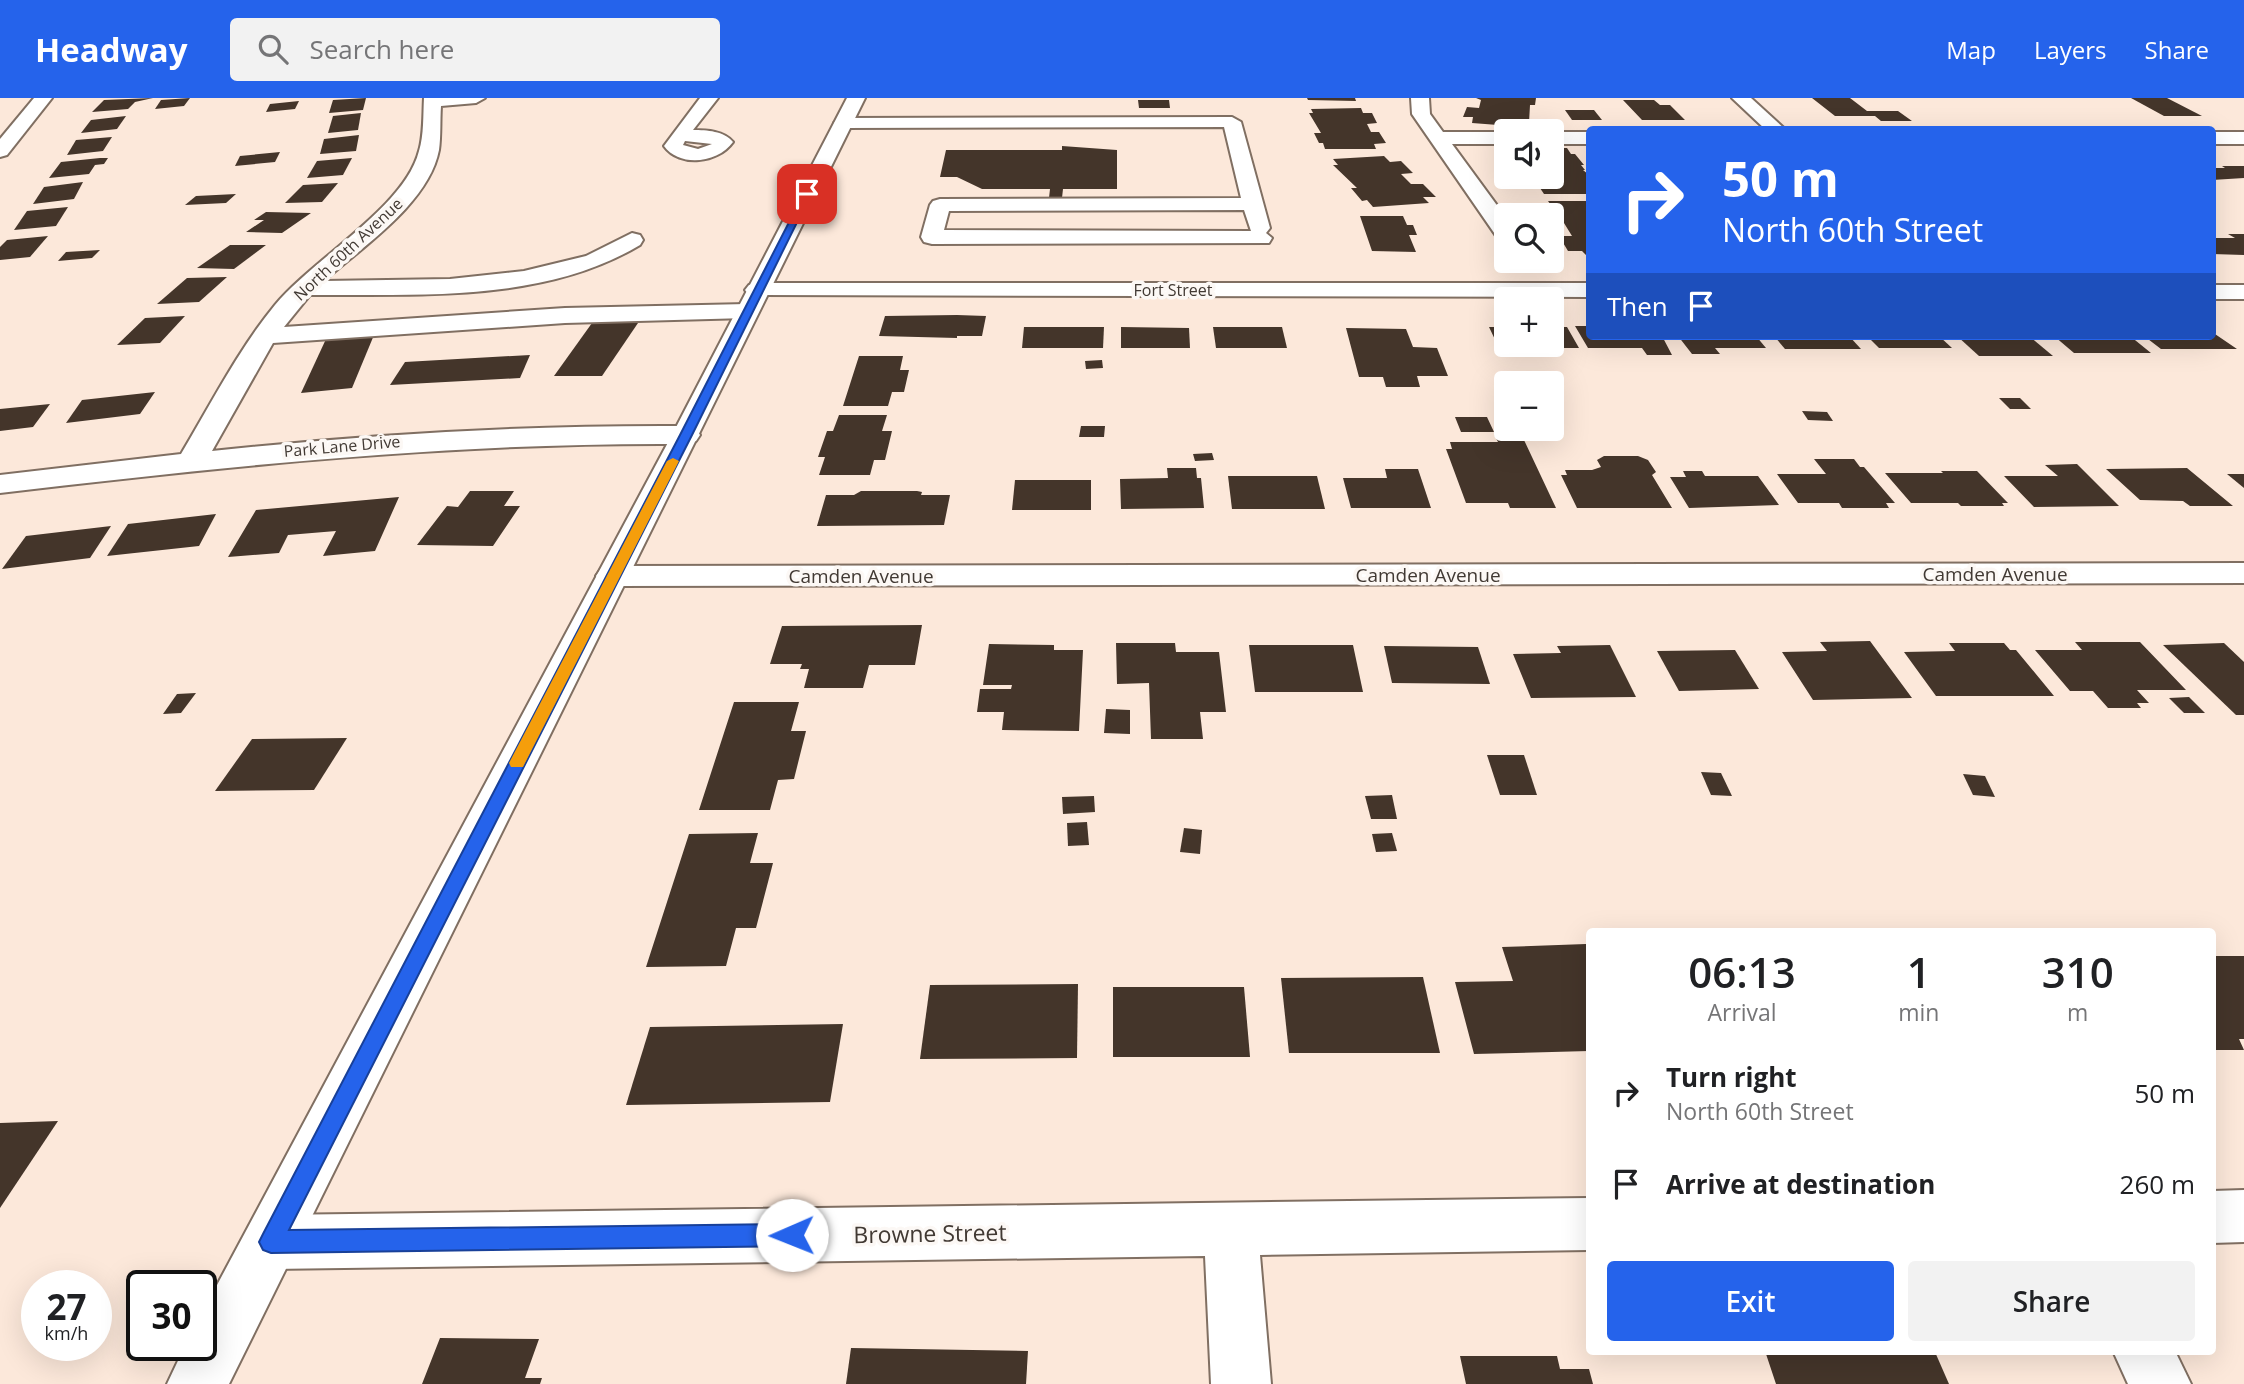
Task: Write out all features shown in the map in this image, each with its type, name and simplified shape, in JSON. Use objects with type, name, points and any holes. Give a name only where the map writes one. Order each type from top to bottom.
[{"type":"street","points":[[0,151],[43,98]]},
{"type":"street","points":[[433,100],[476,98]]},
{"type":"street","points":[[680,135],[709,98]]},
{"type":"street","points":[[1420,98],[1421,114],[1494,216]]},
{"type":"street","points":[[1741,98],[1772,126]]},
{"type":"street","name":"North 60th Avenue","points":[[192,461],[264,337],[304,288],[393,210],[417,181],[429,151],[433,100]]},
{"type":"street","points":[[197,1384],[686,435],[850,110],[1232,122],[1253,204],[1263,244],[932,237],[940,205],[1253,204]]},
{"type":"street","points":[[1440,138],[1494,138]]},
{"type":"street","points":[[1564,138],[1586,138]]},
{"type":"street","points":[[2216,138],[2244,138]]},
{"type":"street","points":[[304,288],[442,285],[544,275],[596,260],[632,240]]},
{"type":"street","name":"Fort Street","points":[[264,337],[752,300],[1273,283],[1538,280],[1586,289]]},
{"type":"street","points":[[2216,292],[2244,292]]},
{"type":"street","name":"Park Lane Drive","points":[[0,484],[330,446],[433,439],[617,433],[686,435]]},
{"type":"street","name":"Camden Avenue","points":[[613,576],[2244,573]]},
{"type":"street","points":[[2216,1217],[2244,1216]]},
{"type":"street","name":"Browne Street","points":[[271,1242],[1586,1224]]},
{"type":"street","points":[[1231,1229],[1241,1384]]},
{"type":"street","points":[[2144,1355],[2161,1384]]},
{"type":"building","points":[[153,98],[135,102],[128,109],[92,112],[104,100]]},
{"type":"building","points":[[190,98],[184,106],[155,109],[161,100]]},
{"type":"building","points":[[366,98],[363,110],[329,113],[333,100]]},
{"type":"building","points":[[1307,98],[1355,98],[1356,101],[1308,100]]},
{"type":"building","points":[[1476,98],[1536,98],[1535,105],[1530,105],[1529,119],[1494,119],[1494,125],[1472,123],[1473,117],[1463,117],[1467,107],[1479,108],[1481,100]]},
{"type":"building","points":[[1812,98],[1850,98],[1867,111],[1898,111],[1912,121],[1881,121],[1875,116],[1835,116]]},
{"type":"building","points":[[2131,98],[2167,98],[2202,116],[2164,116]]},
{"type":"building","points":[[1138,100],[1169,100],[1170,108],[1139,108]]},
{"type":"building","points":[[1623,100],[1654,100],[1660,105],[1670,105],[1685,120],[1642,120]]},
{"type":"building","points":[[299,101],[295,109],[266,112],[270,104]]},
{"type":"building","points":[[1361,108],[1363,113],[1372,113],[1377,123],[1367,124],[1371,132],[1379,132],[1386,143],[1374,144],[1376,149],[1325,149],[1323,143],[1319,143],[1314,133],[1321,133],[1309,113],[1313,113],[1311,109]]},
{"type":"building","points":[[1565,110],[1594,110],[1602,120],[1572,120]]},
{"type":"building","points":[[361,113],[358,130],[328,133],[333,116]]},
{"type":"building","points":[[126,116],[117,129],[81,133],[91,120]]},
{"type":"building","points":[[359,135],[356,151],[320,154],[324,139]]},
{"type":"building","points":[[112,137],[103,151],[67,155],[76,140]]},
{"type":"building","points":[[1062,146],[1117,150],[1117,189],[1063,189],[1062,198],[1049,198],[1050,189],[982,189],[957,177],[940,177],[946,150],[1062,150]]},
{"type":"building","points":[[1564,148],[1567,148],[1584,165],[1581,165],[1586,172],[1586,194],[1544,194],[1541,189],[1564,189]]},
{"type":"building","points":[[280,152],[275,162],[235,166],[240,156]]},
{"type":"building","points":[[1384,156],[1390,162],[1401,161],[1413,173],[1401,174],[1411,184],[1423,184],[1436,197],[1423,197],[1429,203],[1373,207],[1367,200],[1362,201],[1351,188],[1357,188],[1333,165],[1338,165],[1333,159]]},
{"type":"building","points":[[108,158],[104,164],[95,165],[89,174],[49,178],[61,162]]},
{"type":"building","points":[[352,158],[343,175],[307,178],[317,161]]},
{"type":"building","points":[[2222,166],[2244,166],[2244,178],[2216,180],[2216,168],[2225,168]]},
{"type":"building","points":[[83,182],[74,199],[33,204],[44,187]]},
{"type":"building","points":[[338,183],[322,202],[285,203],[303,185]]},
{"type":"building","points":[[236,194],[226,203],[185,205],[196,196]]},
{"type":"building","points":[[1548,201],[1586,201],[1586,255],[1582,251],[1568,251],[1564,244],[1564,236],[1572,236],[1564,223],[1564,203]]},
{"type":"building","points":[[68,207],[56,226],[14,230],[27,211]]},
{"type":"building","points":[[266,212],[311,213],[282,233],[246,232],[264,220],[254,220]]},
{"type":"building","points":[[1360,216],[1403,216],[1407,225],[1413,225],[1417,235],[1409,235],[1416,252],[1372,251]]},
{"type":"building","points":[[2228,234],[2244,234],[2244,255],[2216,254],[2216,238],[2235,238]]},
{"type":"building","points":[[48,236],[30,257],[0,260],[0,247],[7,240]]},
{"type":"building","points":[[230,245],[266,245],[234,269],[197,268]]},
{"type":"building","points":[[100,250],[92,258],[58,261],[66,252]]},
{"type":"building","points":[[227,277],[199,302],[157,304],[187,278]]},
{"type":"building","points":[[185,316],[160,343],[117,345],[145,318]]},
{"type":"building","points":[[885,316],[986,316],[982,336],[879,336]]},
{"type":"building","points":[[592,323],[638,323],[602,376],[554,376]]},
{"type":"building","points":[[1575,326],[1586,326],[1586,340],[1664,340],[1672,355],[1647,355],[1642,348],[1588,348]]},
{"type":"building","points":[[1024,327],[1104,327],[1103,348],[1022,348]]},
{"type":"building","points":[[1121,327],[1189,328],[1190,348],[1121,348]]},
{"type":"building","points":[[1213,327],[1282,327],[1287,348],[1216,348]]},
{"type":"building","points":[[1564,327],[1567,327],[1579,348],[1564,348]]},
{"type":"building","points":[[1346,328],[1406,329],[1413,347],[1437,348],[1448,376],[1417,376],[1420,387],[1386,387],[1383,377],[1359,377]]},
{"type":"building","points":[[374,335],[352,388],[301,393],[326,339]]},
{"type":"building","points":[[2216,335],[2237,349],[2161,349],[2149,340],[2216,340]]},
{"type":"building","points":[[1681,340],[1759,340],[1766,348],[1715,348],[1720,354],[1692,354]]},
{"type":"building","points":[[1777,340],[1853,340],[1861,349],[1785,349]]},
{"type":"building","points":[[1871,340],[1943,340],[1952,348],[1879,348]]},
{"type":"building","points":[[1961,340],[2034,340],[2053,356],[1979,356]]},
{"type":"building","points":[[2059,340],[2135,340],[2151,353],[2074,353]]},
{"type":"building","points":[[530,355],[520,378],[390,385],[405,362]]},
{"type":"building","points":[[859,356],[903,356],[900,370],[909,370],[904,392],[892,392],[888,406],[843,406]]},
{"type":"building","points":[[1102,360],[1103,368],[1086,369],[1085,361]]},
{"type":"building","points":[[155,392],[140,414],[66,423],[82,400]]},
{"type":"building","points":[[1999,398],[2020,398],[2031,409],[2010,409]]},
{"type":"building","points":[[50,404],[33,427],[0,431],[0,409]]},
{"type":"building","points":[[1802,411],[1827,412],[1833,421],[1808,420]]},
{"type":"building","points":[[839,415],[887,415],[882,431],[892,431],[885,460],[874,460],[870,475],[819,475],[825,457],[818,457],[827,431],[833,431]]},
{"type":"building","points":[[1455,417],[1487,417],[1494,432],[1461,432]]},
{"type":"building","points":[[1081,426],[1105,426],[1104,437],[1079,437]]},
{"type":"building","points":[[1524,441],[1556,508],[1510,508],[1508,503],[1466,503],[1446,449],[1452,449],[1450,442]]},
{"type":"building","points":[[1212,453],[1214,460],[1195,461],[1193,454]]},
{"type":"building","points":[[1604,456],[1638,456],[1648,460],[1656,472],[1652,475],[1672,508],[1577,508],[1561,475],[1567,475],[1565,470],[1592,470],[1601,467],[1597,460]]},
{"type":"building","points":[[1814,459],[1854,459],[1895,503],[1886,503],[1889,508],[1842,508],[1839,503],[1798,503],[1777,474],[1826,474]]},
{"type":"building","points":[[2077,464],[2119,506],[2034,507],[2004,476],[2058,476],[2045,465]]},
{"type":"building","points":[[1167,468],[1196,468],[1197,478],[1201,478],[1204,508],[1121,509],[1120,479],[1168,478]]},
{"type":"building","points":[[2187,468],[2233,506],[2190,506],[2183,501],[2140,500],[2106,469]]},
{"type":"building","points":[[1385,469],[1418,469],[1431,508],[1351,508],[1343,478],[1387,478]]},
{"type":"building","points":[[1683,471],[1702,471],[1705,476],[1758,476],[1779,505],[1689,508],[1670,477],[1686,477]]},
{"type":"building","points":[[1941,471],[1977,471],[2008,503],[2002,503],[2004,506],[1961,506],[1958,503],[1911,503],[1885,473],[1943,473]]},
{"type":"building","points":[[2227,474],[2244,474],[2244,488]]},
{"type":"building","points":[[1228,476],[1317,476],[1325,509],[1232,509]]},
{"type":"building","points":[[1015,480],[1091,480],[1091,510],[1012,510]]},
{"type":"building","points":[[470,491],[514,491],[504,506],[520,506],[493,546],[417,545],[447,506],[458,507]]},
{"type":"building","points":[[861,491],[917,491],[922,492],[921,495],[950,495],[944,525],[817,526],[826,495],[854,495]]},
{"type":"building","points":[[399,497],[375,551],[323,556],[336,531],[288,535],[279,553],[228,557],[256,510]]},
{"type":"building","points":[[216,514],[199,546],[107,556],[128,524]]},
{"type":"building","points":[[111,526],[90,558],[2,569],[26,536]]},
{"type":"building","points":[[922,625],[915,665],[869,665],[863,688],[804,688],[809,669],[800,669],[802,664],[770,664],[782,626]]},
{"type":"building","points":[[1870,641],[1912,698],[1813,700],[1782,652],[1827,651],[1820,642]]},
{"type":"building","points":[[2075,642],[2140,642],[2186,690],[2137,690],[2149,703],[2137,703],[2141,708],[2108,708],[2093,691],[2070,691],[2035,650],[2082,650]]},
{"type":"building","points":[[1116,643],[1175,643],[1176,652],[1219,652],[1226,712],[1200,712],[1203,739],[1151,739],[1149,683],[1117,684]]},
{"type":"building","points":[[1949,643],[2004,643],[2010,650],[2016,650],[2054,696],[1936,696],[1904,652],[1955,651]]},
{"type":"building","points":[[2224,643],[2244,662],[2244,715],[2236,715],[2163,645]]},
{"type":"building","points":[[989,644],[1054,645],[1054,650],[1083,650],[1079,731],[1002,730],[1004,712],[977,712],[980,689],[1011,689],[1012,685],[983,685]]},
{"type":"building","points":[[1249,645],[1353,645],[1363,692],[1255,692]]},
{"type":"building","points":[[1610,645],[1636,697],[1531,698],[1513,654],[1561,653],[1557,646]]},
{"type":"building","points":[[1384,646],[1478,647],[1490,684],[1392,683]]},
{"type":"building","points":[[1735,650],[1759,689],[1679,691],[1657,651]]},
{"type":"building","points":[[196,693],[181,713],[163,714],[177,694]]},
{"type":"building","points":[[2189,697],[2205,713],[2184,713],[2169,698]]},
{"type":"building","points":[[734,702],[799,702],[791,731],[806,731],[794,779],[778,780],[770,810],[699,810]]},
{"type":"building","points":[[1106,709],[1130,710],[1130,734],[1104,733]]},
{"type":"building","points":[[347,738],[314,790],[215,791],[252,739]]},
{"type":"building","points":[[1487,755],[1524,755],[1537,795],[1500,795]]},
{"type":"building","points":[[1701,772],[1721,773],[1732,796],[1711,795]]},
{"type":"building","points":[[1963,774],[1985,776],[1995,797],[1973,795]]},
{"type":"building","points":[[1392,795],[1397,819],[1371,819],[1365,796]]},
{"type":"building","points":[[1094,796],[1095,812],[1063,814],[1062,797]]},
{"type":"building","points":[[1087,822],[1089,845],[1068,846],[1067,823]]},
{"type":"building","points":[[1184,828],[1202,830],[1200,854],[1180,852]]},
{"type":"building","points":[[758,833],[750,863],[773,863],[756,928],[736,928],[726,966],[646,967],[689,834]]},
{"type":"building","points":[[1392,833],[1397,851],[1376,852],[1372,834]]},
{"type":"building","points":[[1586,944],[1586,1051],[1474,1054],[1455,982],[1513,981],[1502,947]]},
{"type":"building","points":[[2216,956],[2244,956],[2244,1039],[2239,1039],[2244,1050],[2216,1050]]},
{"type":"building","points":[[1423,977],[1440,1053],[1289,1053],[1281,978]]},
{"type":"building","points":[[1078,984],[1077,1058],[920,1059],[930,985]]},
{"type":"building","points":[[1113,987],[1244,987],[1250,1057],[1113,1057]]},
{"type":"building","points":[[843,1024],[830,1102],[626,1105],[650,1027]]},
{"type":"building","points":[[58,1121],[0,1208],[0,1123]]},
{"type":"building","points":[[440,1338],[539,1339],[525,1378],[542,1378],[540,1384],[422,1384]]},
{"type":"building","points":[[851,1348],[1028,1351],[1026,1384],[846,1384]]},
{"type":"building","points":[[1766,1355],[1936,1355],[1949,1384],[1776,1384]]},
{"type":"building","points":[[1460,1356],[1557,1356],[1560,1369],[1589,1369],[1593,1384],[1466,1384]]},
{"type":"slow traffic","points":[[517,763],[673,461]]},
{"type":"route","points":[[792,1235],[271,1242],[807,194]]}]
